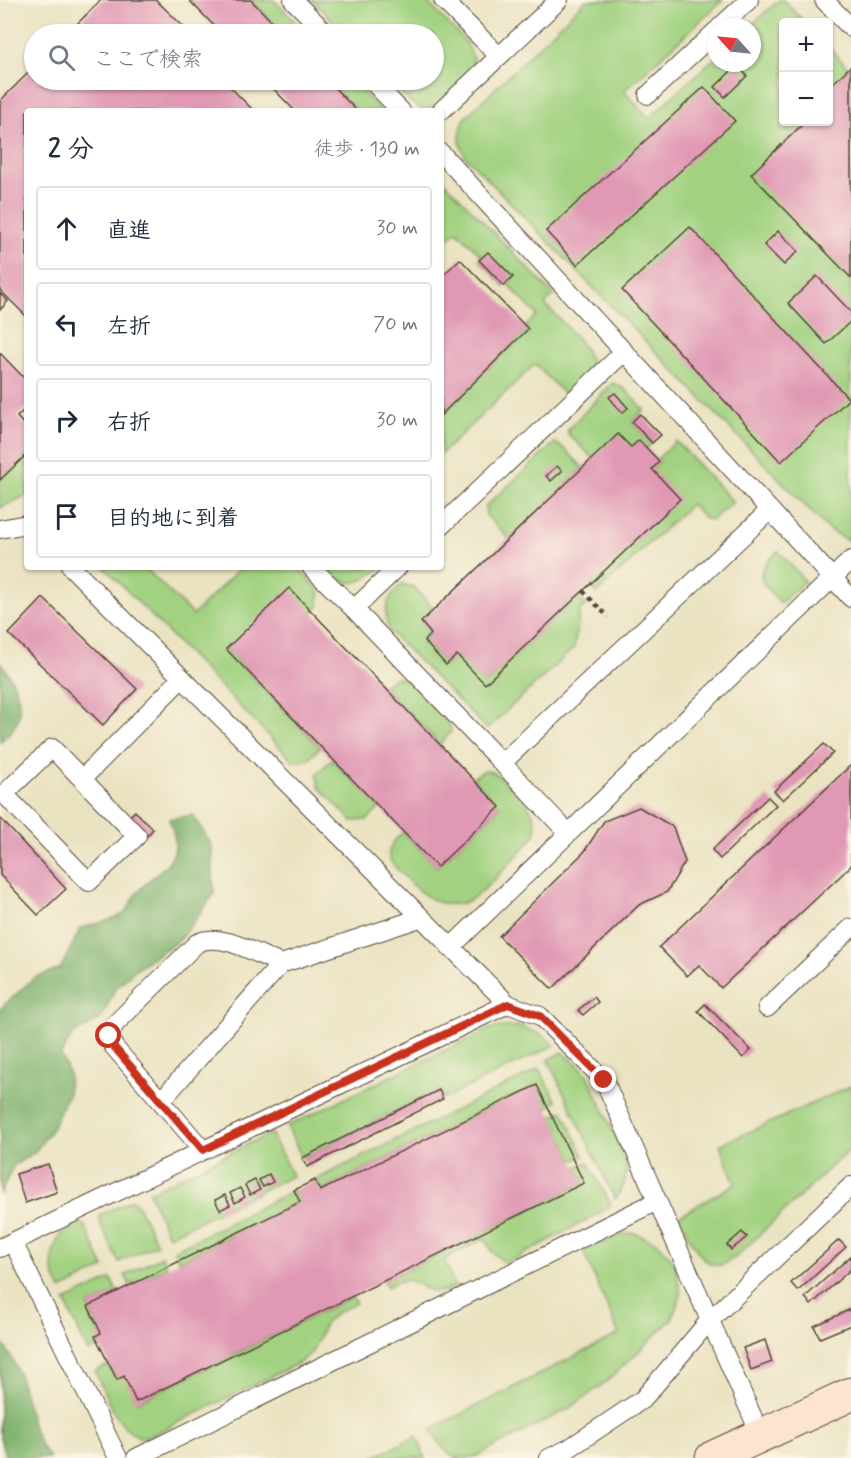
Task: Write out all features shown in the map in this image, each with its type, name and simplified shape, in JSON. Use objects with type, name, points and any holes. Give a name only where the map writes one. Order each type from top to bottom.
[{"type":"main road","points":[[712,1458],[851,1395]]},
{"type":"lane","points":[[293,0],[317,24]]},
{"type":"lane","points":[[443,0],[499,56]]},
{"type":"lane","points":[[444,108],[559,0]]},
{"type":"lane","points":[[730,18],[749,0]]},
{"type":"lane","points":[[824,0],[851,28]]},
{"type":"lane","points":[[648,95],[707,39]]},
{"type":"lane","points":[[381,90],[398,108]]},
{"type":"lane","points":[[444,156],[851,598]]},
{"type":"lane","points":[[444,523],[624,352]]},
{"type":"lane","points":[[502,763],[771,510]]},
{"type":"lane","points":[[0,529],[24,524]]},
{"type":"lane","points":[[450,948],[851,560]]},
{"type":"lane","points":[[74,570],[508,1004],[540,1016],[604,1080],[761,1436]]},
{"type":"lane","points":[[314,570],[568,833]]},
{"type":"lane","points":[[354,609],[395,570]]},
{"type":"lane","points":[[82,779],[182,678]]},
{"type":"lane","points":[[52,748],[82,779],[137,836],[89,882],[4,794],[52,748]]},
{"type":"lane","points":[[161,1101],[281,964],[420,918]]},
{"type":"lane","points":[[767,1008],[851,928]]},
{"type":"lane","points":[[203,1150],[114,1047],[109,1036],[115,1024],[197,944],[207,938],[222,938],[281,964]]},
{"type":"lane","points":[[118,1458],[6,1245],[508,1004]]},
{"type":"lane","points":[[549,1458],[568,1449],[643,1399],[709,1321],[851,1186]]},
{"type":"lane","points":[[136,1458],[657,1201]]},
{"type":"path","points":[[583,591],[608,617]]},
{"type":"green space","points":[[251,0],[274,0],[297,24],[274,24]]},
{"type":"green space","points":[[312,0],[425,0],[466,42],[474,59],[470,75],[437,106],[419,108],[398,90],[444,90],[444,24],[335,24]]},
{"type":"green space","points":[[586,0],[723,0],[624,91],[649,118],[707,65],[707,72],[761,72],[761,18],[759,18],[779,0],[783,0],[801,18],[779,18],[779,126],[833,126],[833,51],[848,68],[851,66],[851,536],[847,540],[829,530],[466,157],[460,138],[465,118]]},
{"type":"green space","points":[[337,90],[360,90],[378,108],[354,108]]},
{"type":"green space","points":[[444,181],[554,295],[545,304],[581,344],[590,360],[590,367],[565,395],[535,364],[444,451],[444,412],[528,329],[526,326],[537,315],[507,283],[504,286],[479,260],[482,256],[457,231],[447,240],[444,236]]},
{"type":"green space","points":[[613,383],[625,389],[644,410],[632,422],[652,443],[647,448],[631,447],[593,458],[568,434],[568,429]]},
{"type":"green space","points":[[676,441],[733,502],[711,520],[704,518],[691,504],[597,593],[589,585],[652,469],[659,462],[657,459]]},
{"type":"green space","points":[[555,443],[566,450],[583,468],[509,539],[486,515],[486,506]]},
{"type":"green space","points":[[24,457],[24,496],[0,508],[0,480]]},
{"type":"green space","points":[[778,551],[805,581],[781,603],[763,583],[761,577],[764,566]]},
{"type":"green space","points":[[107,570],[147,570],[193,615],[238,570],[300,570],[319,590],[319,605],[312,613],[226,649],[320,747],[308,760],[293,761]]},
{"type":"green space","points":[[328,570],[378,570],[367,578],[353,582],[346,582]]},
{"type":"green space","points":[[402,584],[414,587],[434,610],[421,622],[431,634],[424,641],[446,665],[457,655],[485,684],[577,596],[586,605],[580,610],[574,648],[487,729],[389,631],[386,618],[387,605],[389,599]]},
{"type":"green space","points":[[0,662],[17,691],[20,708],[15,727],[0,742]]},
{"type":"green space","points":[[396,677],[408,681],[450,725],[451,732],[440,744],[383,686]]},
{"type":"green space","points":[[332,759],[380,808],[367,820],[352,821],[319,787],[317,774]]},
{"type":"green space","points":[[485,770],[493,772],[523,798],[533,815],[536,833],[504,870],[475,897],[458,904],[431,899],[395,867],[390,858],[390,848],[403,832],[437,867],[500,807],[472,778]]},
{"type":"green space","points":[[193,815],[212,846],[214,894],[181,939],[138,967],[115,989],[102,1018],[73,1034],[61,1055],[69,1074],[68,1094],[53,1127],[35,1152],[13,1166],[0,1195],[0,1009],[34,978],[60,969],[81,928],[122,915],[129,908],[138,892],[163,868],[173,854],[174,833],[169,819]]},
{"type":"green space","points":[[520,1026],[542,1035],[555,1045],[443,1099],[439,1090],[302,1158],[287,1126],[492,1028]]},
{"type":"green space","points":[[563,1052],[584,1070],[628,1165],[624,1184],[615,1199],[548,1060]]},
{"type":"green space","points":[[539,1069],[557,1102],[547,1107],[537,1085],[322,1190],[315,1180]]},
{"type":"green space","points":[[851,1086],[851,1148],[737,1256],[720,1265],[706,1261],[695,1247],[679,1216],[735,1184],[720,1145]]},
{"type":"green space","points":[[563,1111],[584,1156],[573,1161],[552,1116]]},
{"type":"green space","points":[[271,1133],[292,1176],[168,1236],[149,1192]]},
{"type":"green space","points":[[588,1162],[611,1205],[607,1209],[515,1259],[504,1262],[492,1252],[485,1238],[444,1259],[455,1287],[433,1292],[408,1280],[399,1281],[387,1287],[384,1281],[584,1183],[577,1167]]},
{"type":"green space","points":[[294,1190],[300,1202],[179,1261],[174,1250]]},
{"type":"green space","points":[[132,1200],[137,1204],[157,1244],[119,1262],[100,1223],[100,1215]]},
{"type":"green space","points":[[79,1223],[85,1226],[104,1268],[61,1290],[53,1271],[54,1252],[62,1235]]},
{"type":"green space","points":[[634,1233],[658,1243],[675,1263],[681,1295],[672,1319],[610,1379],[568,1409],[473,1458],[455,1458],[450,1455],[431,1429],[619,1334],[583,1251],[619,1235]]},
{"type":"green space","points":[[162,1256],[167,1267],[130,1285],[125,1275]]},
{"type":"green space","points":[[111,1279],[117,1292],[88,1306],[101,1333],[100,1346],[88,1352],[65,1301]]},
{"type":"green space","points":[[352,1297],[356,1303],[336,1313],[326,1322],[312,1352],[299,1363],[152,1435],[139,1437],[123,1425],[107,1399],[95,1371],[109,1365],[117,1379],[124,1376],[137,1402]]},
{"type":"green space","points":[[0,1342],[17,1369],[34,1431],[50,1458],[6,1458],[0,1438]]},
{"type":"green space","points":[[417,1436],[425,1458],[372,1458]]},
{"type":"building","points":[[101,0],[156,0],[181,24],[77,24]]},
{"type":"building","points":[[189,0],[251,0],[274,24],[212,24]]},
{"type":"building","points":[[851,66],[851,278],[751,174],[801,126],[833,126],[833,83]]},
{"type":"building","points":[[730,72],[743,72],[747,76],[725,97],[715,87]]},
{"type":"building","points":[[24,77],[24,90],[233,90],[251,108],[24,108],[24,314],[0,290],[0,101]]},
{"type":"building","points":[[704,87],[735,121],[577,265],[546,231]]},
{"type":"building","points":[[275,90],[337,90],[354,108],[292,108]]},
{"type":"building","points":[[690,227],[849,399],[781,462],[622,290]]},
{"type":"building","points":[[778,231],[798,251],[784,265],[764,245]]},
{"type":"building","points":[[488,252],[513,277],[504,286],[479,260]]},
{"type":"building","points":[[460,259],[528,329],[444,412],[444,274]]},
{"type":"building","points":[[817,276],[851,312],[851,321],[826,344],[788,303]]},
{"type":"building","points":[[0,293],[8,301],[0,310]]},
{"type":"building","points":[[0,353],[24,378],[24,410],[17,417],[24,425],[24,457],[0,480]]},
{"type":"building","points":[[615,393],[628,408],[622,413],[609,397]]},
{"type":"building","points":[[640,414],[661,435],[652,443],[632,422]]},
{"type":"building","points":[[618,434],[631,447],[639,440],[659,462],[652,469],[680,499],[485,684],[457,655],[446,665],[424,641],[431,634],[421,622]]},
{"type":"building","points":[[557,466],[562,471],[551,481],[546,476]]},
{"type":"building","points":[[289,588],[500,807],[437,867],[226,649]]},
{"type":"building","points":[[43,598],[137,689],[103,725],[9,634]]},
{"type":"building","points":[[824,744],[833,753],[783,800],[774,791]]},
{"type":"building","points":[[851,765],[851,866],[721,988],[699,965],[687,976],[659,947]]},
{"type":"building","points":[[768,797],[776,805],[720,859],[712,850]]},
{"type":"building","points":[[639,807],[673,827],[685,862],[667,892],[639,905],[552,989],[499,936],[584,852],[604,821]]},
{"type":"building","points":[[135,811],[153,829],[147,836],[128,818]]},
{"type":"building","points":[[0,818],[66,889],[38,915],[0,875]]},
{"type":"building","points":[[594,997],[598,1002],[583,1015],[578,1010]]},
{"type":"building","points":[[705,1004],[751,1050],[743,1058],[698,1011]]},
{"type":"building","points":[[537,1085],[584,1183],[136,1402],[124,1376],[117,1380],[95,1336],[101,1333],[88,1306],[300,1202],[294,1190],[315,1180],[320,1191]]},
{"type":"building","points":[[439,1090],[443,1099],[307,1167],[302,1158]]},
{"type":"building","points":[[48,1164],[57,1192],[25,1203],[16,1174]]},
{"type":"building","points":[[269,1174],[273,1182],[263,1187],[259,1180]]},
{"type":"building","points":[[255,1180],[260,1190],[250,1195],[245,1185]]},
{"type":"building","points":[[240,1188],[245,1197],[235,1203],[230,1193]]},
{"type":"building","points":[[225,1195],[230,1205],[220,1210],[215,1200]]},
{"type":"building","points":[[742,1232],[747,1237],[731,1250],[727,1245]]},
{"type":"building","points":[[839,1240],[846,1247],[798,1291],[791,1283]]},
{"type":"building","points":[[851,1256],[851,1269],[811,1305],[805,1297]]},
{"type":"building","points":[[851,1309],[851,1325],[820,1338],[814,1326]]},
{"type":"building","points":[[765,1340],[772,1362],[751,1370],[743,1348]]},
{"type":"route","points":[[109,1036],[114,1047],[203,1150],[508,1004],[540,1016],[604,1080]]}]
